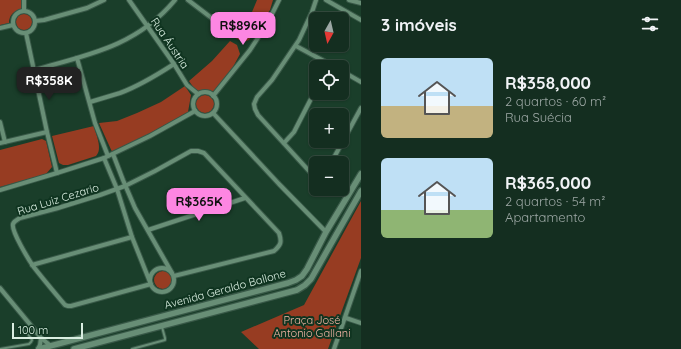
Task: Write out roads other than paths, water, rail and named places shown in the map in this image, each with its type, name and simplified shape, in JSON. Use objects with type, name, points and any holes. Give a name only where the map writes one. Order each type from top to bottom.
[{"type":"street","points":[[24,0],[24,11]]},
{"type":"street","points":[[35,21],[44,20],[87,8],[104,0]]},
{"type":"street","name":"Rua Áustria","points":[[129,0],[187,85],[198,94]]},
{"type":"street","points":[[34,70],[95,53],[118,44],[147,26],[165,11],[175,0]]},
{"type":"street","points":[[188,0],[230,32]]},
{"type":"street","points":[[213,96],[250,50],[267,24],[279,0]]},
{"type":"street","points":[[309,171],[258,115],[254,104],[256,97],[272,80],[300,40],[316,0]]},
{"type":"street","points":[[326,0],[361,20]]},
{"type":"street","points":[[349,0],[361,3]]},
{"type":"street","points":[[24,11],[30,13],[35,21],[33,29],[26,33],[22,33],[17,30],[13,25],[15,15],[24,11]]},
{"type":"street","points":[[0,28],[13,25]]},
{"type":"street","points":[[26,33],[57,173]]},
{"type":"street","points":[[296,46],[320,60]]},
{"type":"street","points":[[77,58],[95,123],[132,237],[150,283],[156,291],[168,291],[174,285],[173,274],[135,208],[113,154]]},
{"type":"street","points":[[90,102],[121,92],[139,84],[159,74],[174,64]]},
{"type":"street","points":[[349,75],[361,82]]},
{"type":"street","points":[[205,92],[213,96],[217,105],[213,113],[206,117],[195,112],[193,108],[193,100],[198,94],[205,92]]},
{"type":"street","points":[[284,143],[294,132],[310,100]]},
{"type":"street","points":[[335,156],[361,108]]},
{"type":"street","points":[[0,190],[106,157],[195,112]]},
{"type":"street","points":[[213,113],[326,232]]},
{"type":"street","points":[[0,122],[2,143],[47,132]]},
{"type":"street","name":"Rua Luiz Cezario","points":[[150,283],[71,306],[65,305],[32,265],[16,235],[13,225],[15,221],[20,218],[58,208],[126,186],[191,152],[198,151],[204,153],[244,198]]},
{"type":"street","name":"Avenida Geraldo Ballone","points":[[39,349],[296,280],[302,276],[307,269],[326,232],[361,174]]},
{"type":"street","name":"Avenida Geraldo Ballone","points":[[74,349],[297,290],[305,286],[311,279],[361,191]]},
{"type":"street","points":[[148,230],[244,198],[279,234],[281,240],[279,247],[274,251],[173,274],[165,268],[157,269],[154,271],[150,283]]},
{"type":"street","points":[[32,265],[132,237]]},
{"type":"street","points":[[334,349],[361,271]]},
{"type":"street","points":[[0,288],[41,338],[51,346]]},
{"type":"street","points":[[346,318],[361,323]]},
{"type":"street","points":[[39,349],[41,338]]},
{"type":"lane","points":[[132,349],[165,340],[162,326]]},
{"type":"lane","points":[[0,349],[29,344],[32,340],[26,331]]},
{"type":"park label","name":"Praça José Antonio Gallani","points":[[312,326]]}]
